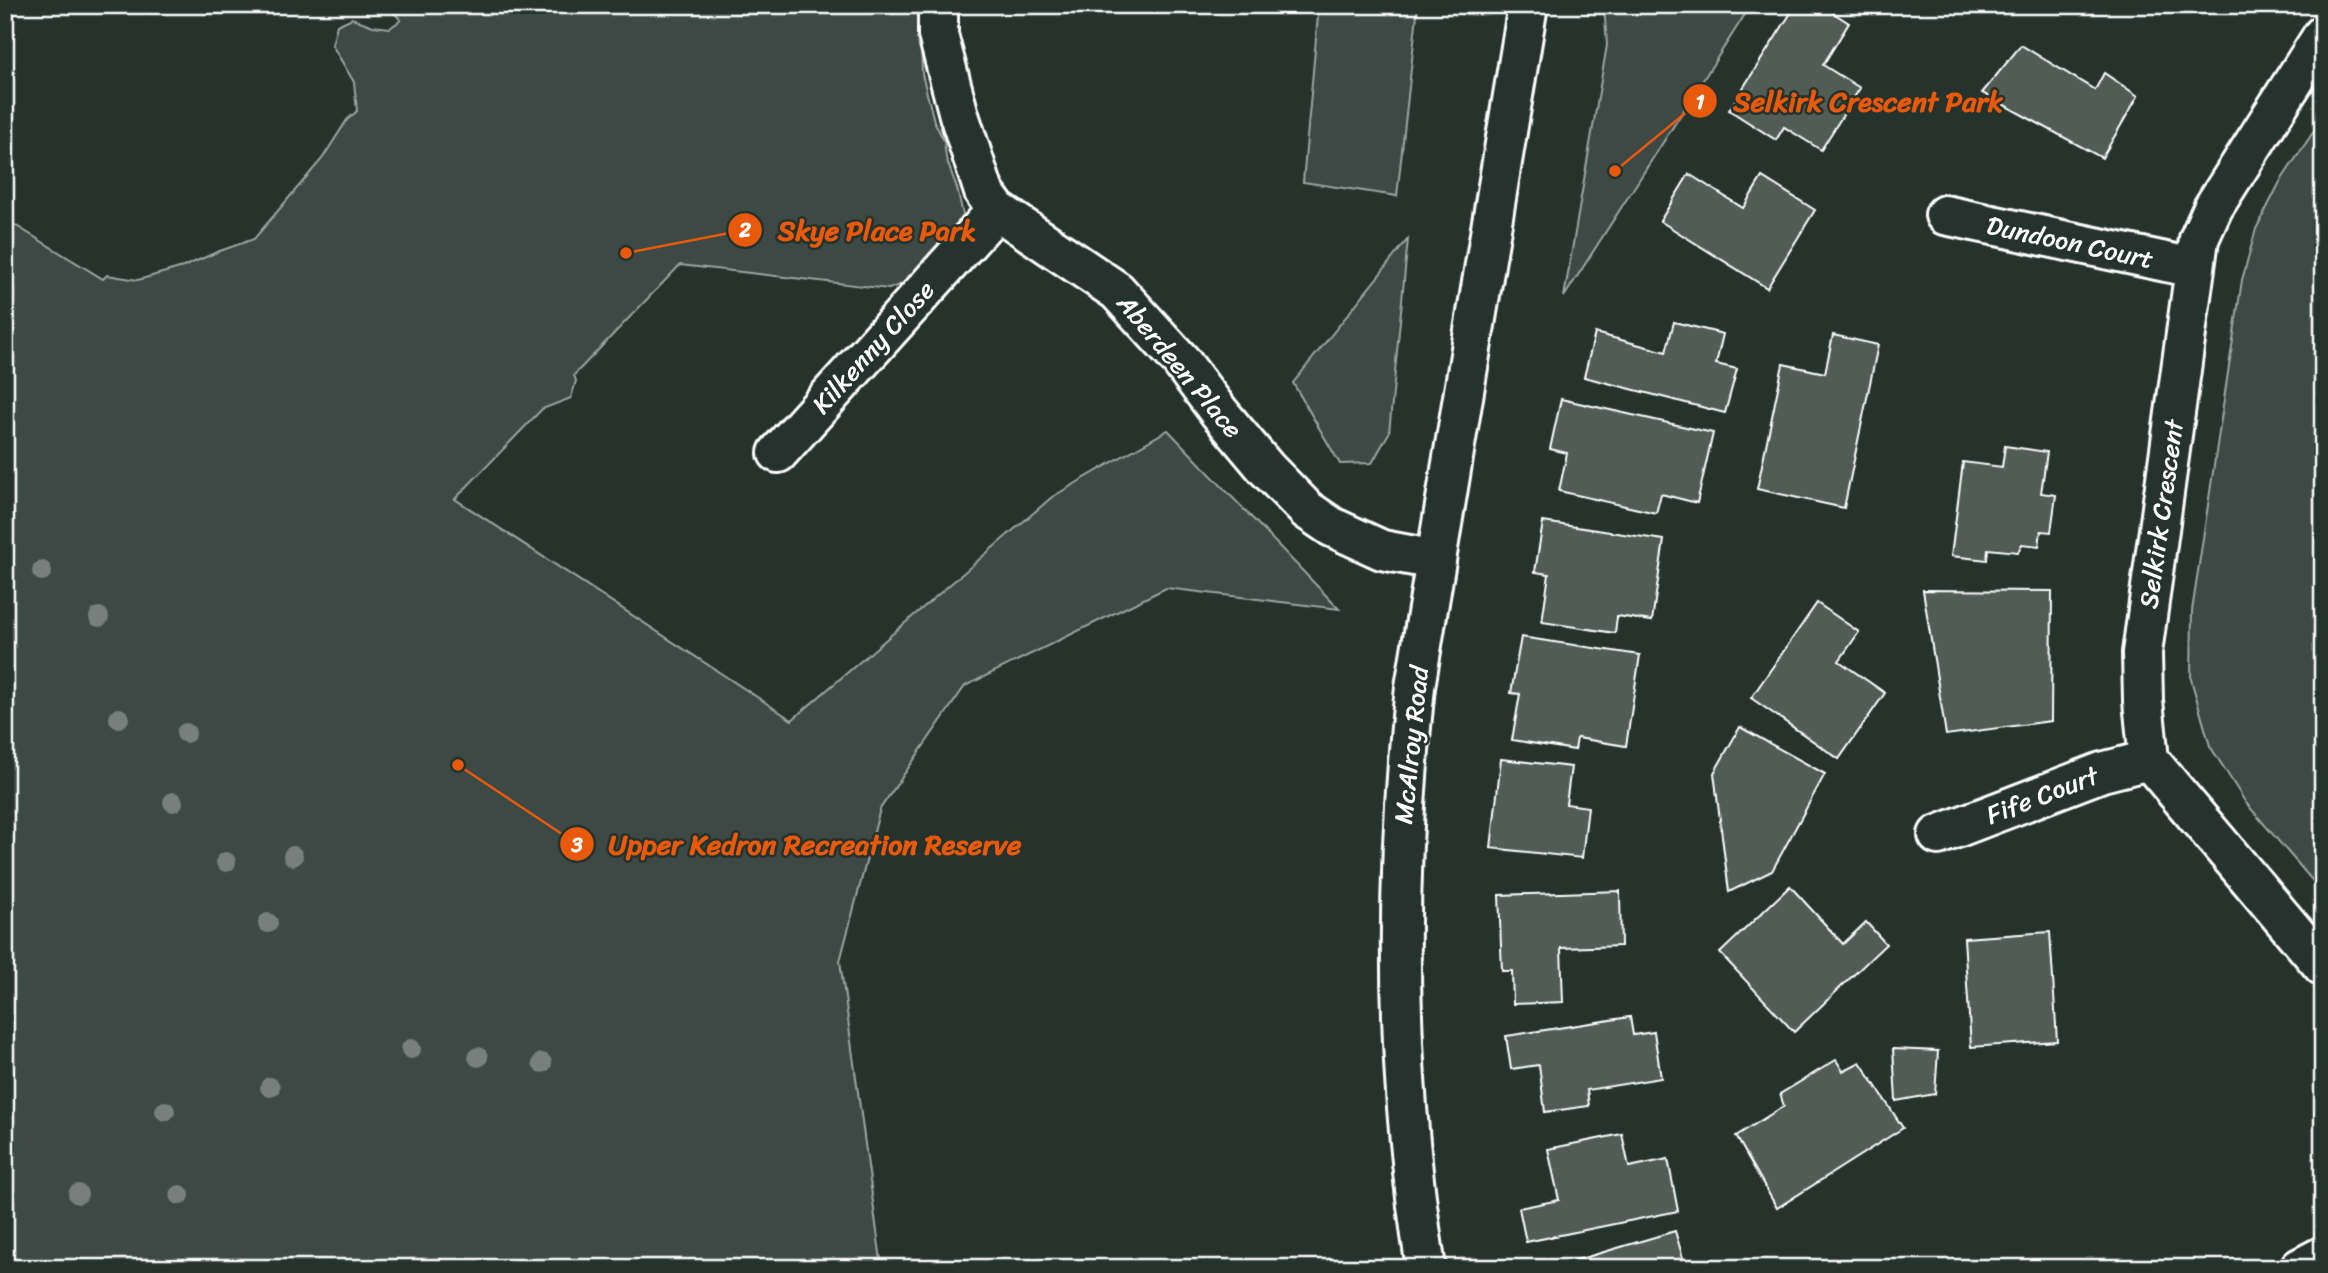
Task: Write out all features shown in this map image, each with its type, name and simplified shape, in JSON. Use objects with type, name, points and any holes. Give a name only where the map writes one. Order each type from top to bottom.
[{"type":"street","name":"Aberdeen Place","points":[[938,5],[938,35],[959,115],[984,192],[997,210],[1117,291],[1180,360],[1266,468],[1307,510],[1332,527],[1382,550],[1437,560]]},
{"type":"street","name":"McAlroy Road","points":[[1426,1268],[1414,1193],[1402,1044],[1399,912],[1406,765],[1415,687],[1528,5]]},
{"type":"street","name":"Selkirk Crescent","points":[[2149,760],[2143,701],[2142,653],[2199,239],[2213,208],[2323,35]]},
{"type":"street","name":"Kilkenny Close","points":[[778,453],[997,210]]},
{"type":"street","name":"Dundoon Court","points":[[1945,215],[2194,268]]},
{"type":"street","name":"Fife Court","points":[[1938,835],[2102,772],[2149,760]]},
{"type":"street","points":[[2149,760],[2323,966]]},
{"type":"street","points":[[2300,1268],[2323,1256]]},
{"type":"shaded area","points":[[386,5],[920,5],[922,74],[934,121],[944,141],[946,158],[964,219],[922,276],[889,289],[680,265],[574,375],[576,381],[571,398],[542,409],[455,499],[792,720],[1052,497],[1168,430],[1339,609],[1166,588],[965,686],[880,809],[840,961],[882,1268],[5,1268],[5,219],[103,279],[107,275],[138,280],[183,267],[254,239],[322,159],[347,120],[357,111],[354,82],[332,45],[337,25],[352,18],[373,26],[390,28],[401,20]]},
{"type":"shaded area","points":[[1319,5],[1418,5],[1397,196],[1303,182]]},
{"type":"shaded area","points":[[1604,5],[1751,5],[1564,297],[1607,45]]},
{"type":"shaded area","points":[[2316,128],[2323,136],[2323,893],[2246,803],[2210,746],[2191,679],[2192,611],[2242,280],[2256,229],[2280,182]]},
{"type":"shaded area","points":[[1408,239],[1389,433],[1372,463],[1340,464],[1293,383]]},
{"type":"building","points":[[1796,5],[1821,5],[1849,23],[1823,65],[1860,88],[1821,150],[1784,127],[1776,140],[1729,110]]},
{"type":"building","points":[[2021,45],[2095,90],[2104,73],[2138,96],[2102,158],[1982,93]]},
{"type":"building","points":[[1689,174],[1743,208],[1762,177],[1815,210],[1767,288],[1660,221]]},
{"type":"building","points":[[1674,322],[1723,334],[1716,364],[1737,369],[1725,413],[1584,377],[1595,333],[1666,352]]},
{"type":"building","points":[[1833,335],[1878,345],[1844,508],[1757,489],[1783,364],[1825,373]]},
{"type":"building","points":[[1561,399],[1713,433],[1697,503],[1661,494],[1656,513],[1559,491],[1567,453],[1550,449]]},
{"type":"building","points":[[2005,446],[2047,452],[2041,493],[2056,495],[2051,532],[2041,531],[2039,546],[2022,544],[2018,552],[1988,549],[1987,560],[1951,556],[1963,462],[2002,467]]},
{"type":"building","points":[[1543,522],[1664,540],[1652,621],[1617,616],[1615,633],[1542,622],[1549,574],[1535,572]]},
{"type":"building","points":[[1923,590],[2052,591],[2051,721],[1946,735]]},
{"type":"building","points":[[1817,603],[1859,632],[1839,661],[1885,693],[1839,759],[1751,698]]},
{"type":"building","points":[[1521,637],[1640,655],[1626,746],[1577,738],[1575,750],[1512,740],[1520,694],[1511,693]]},
{"type":"building","points":[[1740,727],[1825,774],[1772,871],[1729,892],[1714,773]]},
{"type":"building","points":[[1501,759],[1571,767],[1566,804],[1588,807],[1582,858],[1491,848]]},
{"type":"building","points":[[1790,886],[1843,944],[1866,922],[1886,944],[1794,1032],[1720,953]]},
{"type":"building","points":[[1620,891],[1621,946],[1561,948],[1563,1002],[1513,1004],[1512,971],[1502,971],[1499,895]]},
{"type":"building","points":[[2050,932],[2057,1041],[1971,1047],[1964,938]]},
{"type":"building","points":[[1630,1017],[1633,1035],[1654,1032],[1661,1078],[1587,1090],[1589,1106],[1545,1112],[1539,1065],[1511,1069],[1506,1036]]},
{"type":"building","points":[[1893,1049],[1938,1051],[1935,1094],[1896,1101]]},
{"type":"building","points":[[1836,1060],[1843,1071],[1860,1062],[1903,1128],[1777,1208],[1736,1136],[1784,1106],[1780,1094]]},
{"type":"building","points":[[1622,1134],[1629,1167],[1668,1159],[1678,1211],[1526,1242],[1519,1208],[1559,1200],[1548,1149]]},
{"type":"building","points":[[1675,1231],[1686,1268],[1561,1268],[1560,1265]]},
{"type":"place","name":"Selkirk Crescent Park","points":[[1615,171]]},
{"type":"place","name":"Skye Place Park","points":[[626,253]]},
{"type":"place","name":"Upper Kedron Recreation Reserve","points":[[458,765]]}]
